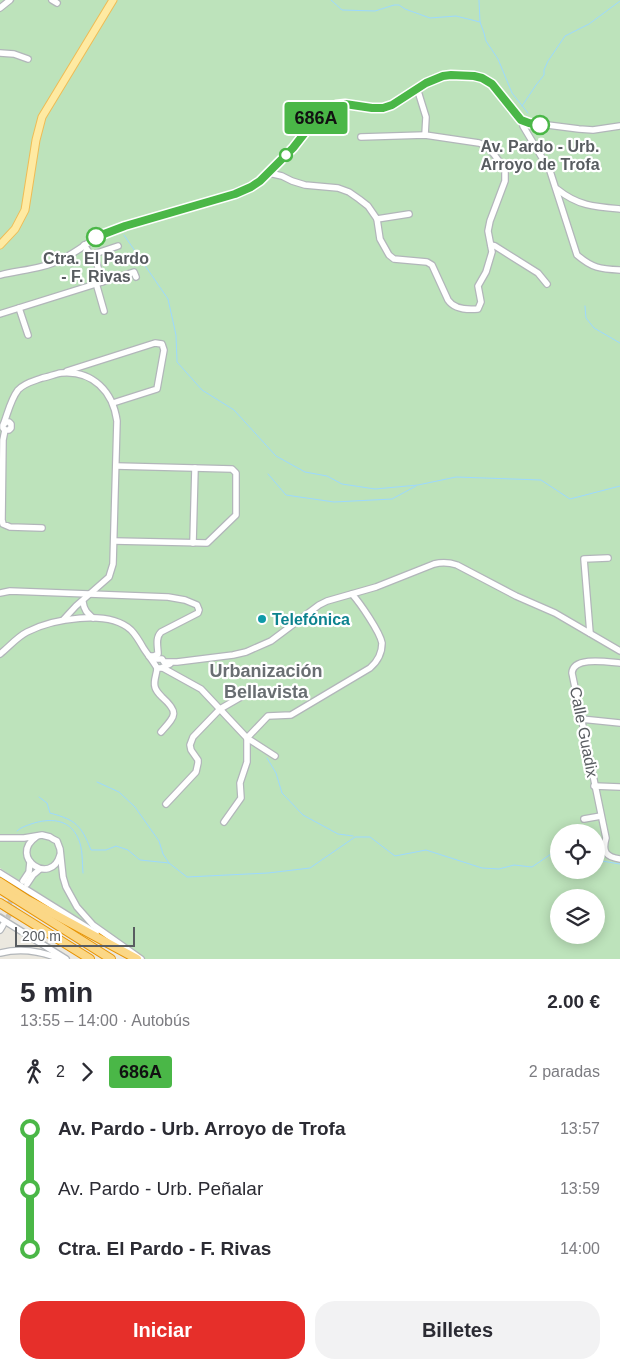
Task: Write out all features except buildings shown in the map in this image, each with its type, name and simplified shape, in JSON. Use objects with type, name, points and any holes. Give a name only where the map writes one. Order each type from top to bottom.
[{"type":"highway","points":[[0,882],[28,900],[139,959]]},
{"type":"highway","points":[[0,889],[111,959]]},
{"type":"highway","points":[[0,903],[90,959]]},
{"type":"main road","points":[[0,245],[18,224],[25,210],[36,140],[42,118],[114,0]]},
{"type":"main road","points":[[0,238],[12,226],[27,201]]},
{"type":"street","points":[[0,8],[10,0]]},
{"type":"street","points":[[0,53],[14,54],[28,59]]},
{"type":"street","points":[[1,274],[50,264],[73,253],[94,238],[125,226],[235,194],[251,187],[260,181],[293,148],[322,111],[328,107],[345,104],[383,108],[392,105],[426,83],[443,76],[459,74],[482,78],[492,84],[524,122],[592,130],[620,126]]},
{"type":"street","points":[[417,88],[426,117],[425,135]]},
{"type":"street","points":[[524,122],[523,126],[550,171],[577,255],[588,264],[603,269],[620,270]]},
{"type":"street","points":[[268,173],[305,185],[338,188],[349,192],[368,206],[377,219],[380,239],[389,255],[394,259],[427,262],[432,265],[451,305],[474,309],[478,307],[481,300],[478,286],[486,272],[491,253],[488,232],[490,221],[505,181],[505,170],[484,145],[479,143],[425,135],[361,137]]},
{"type":"street","points":[[275,166],[282,176]]},
{"type":"street","points":[[557,189],[569,198],[589,206],[620,209]]},
{"type":"street","points":[[377,219],[409,214]]},
{"type":"street","points":[[90,253],[94,238]]},
{"type":"street","points":[[84,245],[97,264],[104,311]]},
{"type":"street","points":[[491,245],[538,273],[547,284]]},
{"type":"street","points":[[73,253],[90,253],[118,246]]},
{"type":"street","points":[[0,314],[134,272],[136,276]]},
{"type":"street","points":[[19,308],[28,335]]},
{"type":"street","points":[[42,528],[10,527],[3,524],[3,440],[5,425],[13,398],[25,384],[155,342],[162,344],[164,350],[157,388],[113,403]]},
{"type":"street","points":[[84,376],[85,365]]},
{"type":"street","points":[[60,373],[84,376],[104,388],[113,403],[118,421],[114,564],[112,571],[105,581],[64,619]]},
{"type":"street","points":[[114,541],[207,543],[236,515],[236,474],[232,468],[116,466]]},
{"type":"street","points":[[193,543],[195,468]]},
{"type":"street","points":[[590,633],[584,558],[608,558]]},
{"type":"street","points":[[158,663],[246,652],[271,641],[319,605],[376,587],[434,564],[449,563],[457,565],[516,596],[556,613],[620,651]]},
{"type":"street","points":[[0,593],[10,591],[176,598],[197,605],[198,613],[158,634],[158,663],[155,687],[159,695],[170,704],[174,712],[172,719],[160,732]]},
{"type":"street","points":[[224,822],[241,798],[240,783],[247,762],[247,738],[268,716],[291,715],[374,664],[378,659],[381,648],[380,638],[352,594]]},
{"type":"street","points":[[83,602],[84,609],[93,618]]},
{"type":"street","points":[[78,619],[83,602]]},
{"type":"street","points":[[76,606],[78,619]]},
{"type":"street","points":[[0,654],[26,632],[64,619],[93,618],[114,621],[130,629],[158,663],[201,689],[247,738],[275,756]]},
{"type":"street","name":"Calle Guadix","points":[[620,663],[585,661],[572,669],[594,786],[606,838],[603,847],[604,851],[617,859],[620,858]]},
{"type":"street","points":[[166,804],[196,772],[198,760],[191,750],[193,737],[220,710],[255,689]]},
{"type":"street","points":[[581,719],[620,723]]},
{"type":"street","points":[[594,786],[620,787]]},
{"type":"street","points":[[584,819],[601,816]]},
{"type":"street","points":[[38,836],[30,842],[27,850],[30,862],[36,867],[48,868],[55,864],[60,853]]},
{"type":"street","points":[[0,838],[46,836],[54,839],[59,845],[66,887],[76,907],[93,924],[139,959]]},
{"type":"street","points":[[30,862],[25,883],[40,868]]},
{"type":"street","points":[[0,873],[139,959]]},
{"type":"street","points":[[0,918],[66,959]]},
{"type":"street","points":[[0,953],[29,951],[60,959]]},
{"type":"green space","points":[[0,0],[620,0],[620,959],[141,959],[0,868]]},
{"type":"waterway","points":[[331,0],[342,10],[375,11],[399,5],[430,18],[456,16],[480,22]]},
{"type":"waterway","points":[[479,0],[480,22],[486,41],[498,59],[512,93],[528,113]]},
{"type":"waterway","points":[[522,106],[544,75],[548,61],[565,36],[589,24],[620,1]]},
{"type":"waterway","points":[[124,235],[168,299],[176,335],[177,362],[202,390],[234,410],[276,456],[305,472],[327,476],[342,484],[375,489],[418,485],[456,477],[541,480],[570,499],[620,486]]},
{"type":"waterway","points":[[585,306],[586,318],[594,328],[620,343]]},
{"type":"waterway","points":[[268,474],[286,495],[334,502],[392,499],[416,486]]},
{"type":"waterway","points":[[267,758],[276,773],[282,793],[303,815],[338,834],[353,836]]},
{"type":"waterway","points":[[97,782],[119,792],[135,807],[159,841],[163,854],[169,863]]},
{"type":"waterway","points":[[39,797],[47,803],[50,813],[72,821],[80,829],[91,850],[106,850],[116,846],[128,850],[140,860],[169,863],[187,877],[268,873],[310,868],[355,837],[370,837],[395,856],[426,850],[482,868],[499,869],[514,865],[532,867],[550,855]]},
{"type":"waterway","points":[[17,831],[20,828],[38,822],[58,821],[64,823],[74,831],[80,842],[83,873]]},
{"type":"waterway","points":[[605,862],[620,864]]},
{"type":"tunnel","points":[[0,919],[15,894]]},
{"type":"tunnel","points":[[3,925],[19,899]]},
{"type":"bus line","name":"686A","points":[[96,237],[125,226],[235,194],[251,187],[260,181],[293,148],[322,111],[328,107],[345,104],[383,108],[392,105],[426,83],[443,76],[466,74],[487,80],[521,120],[540,125]]},
{"type":"place","name":"Av. Pardo - Urb. Arroyo de Trofa","points":[[540,125]]},
{"type":"place","name":"Ctra. El Pardo - F. Rivas","points":[[96,237]]},
{"type":"place","name":"Telefónica","points":[[262,619]]},
{"type":"district","name":"Urbanización Bellavista","points":[[266,681]]}]
